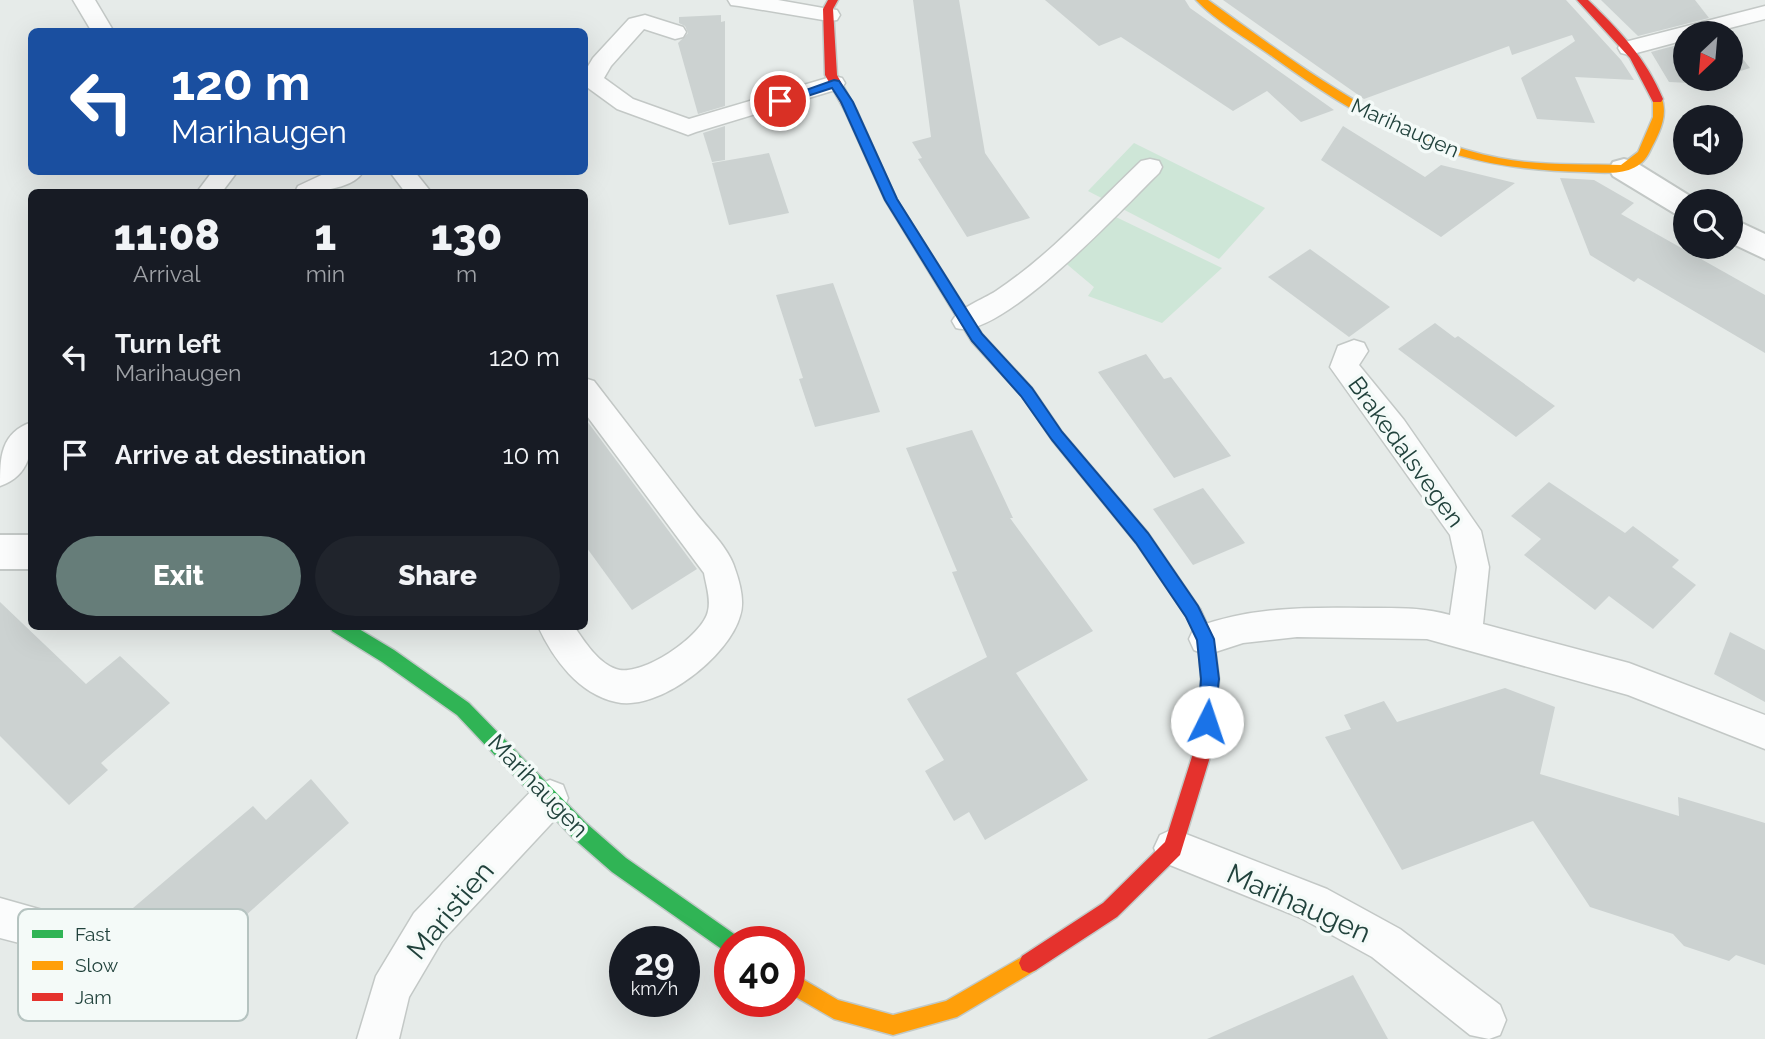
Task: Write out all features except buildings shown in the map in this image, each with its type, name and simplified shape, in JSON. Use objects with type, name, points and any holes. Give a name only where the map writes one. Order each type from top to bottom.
[{"type":"street","name":"Marihaugen","points":[[1201,0],[1356,110],[1437,146],[1501,163],[1624,169]]},
{"type":"street","points":[[1582,0],[1629,48],[1647,71],[1658,102],[1660,117],[1643,153],[1624,169],[1673,198]]},
{"type":"street","points":[[805,991],[868,1029],[950,1010],[1019,970],[1110,910],[1173,848],[1205,744],[1210,679],[1206,639],[1192,611],[1142,538],[1057,436],[1027,392],[977,338],[891,200],[847,102],[831,75],[831,7]]},
{"type":"street","points":[[1743,236],[1765,248]]},
{"type":"street","points":[[0,552],[28,552]]},
{"type":"street","name":"Marihaugen","points":[[347,630],[463,709],[579,830],[619,865],[714,932]]},
{"type":"lane","points":[[83,0],[100,28]]},
{"type":"lane","points":[[739,0],[831,7]]},
{"type":"lane","points":[[1629,48],[1765,12]]},
{"type":"lane","points":[[675,32],[645,22],[637,24],[601,63],[592,80],[625,104],[688,127],[834,83]]},
{"type":"lane","points":[[967,321],[1005,299],[1073,245],[1096,217],[1150,166]]},
{"type":"lane","points":[[211,189],[223,175]]},
{"type":"lane","points":[[312,189],[343,175]]},
{"type":"lane","points":[[404,175],[416,189]]},
{"type":"lane","name":"Brakedalsvegen","points":[[1354,351],[1348,354],[1344,367],[1393,429],[1465,531],[1473,567],[1466,624],[1461,632],[1453,632]]},
{"type":"lane","points":[[558,630],[587,670],[615,686],[630,687],[650,682],[708,642],[723,620],[726,604],[719,568],[588,394]]},
{"type":"lane","points":[[0,473],[20,435]]},
{"type":"lane","points":[[1206,639],[1243,628],[1297,622],[1427,624],[1629,679],[1765,732]]},
{"type":"lane","name":"Maristien","points":[[378,1039],[390,990],[428,927],[550,798]]},
{"type":"lane","name":"Marihaugen","points":[[1173,848],[1313,903],[1386,943],[1485,1020]]},
{"type":"lane","points":[[0,918],[18,923]]},
{"type":"green space","points":[[1134,143],[1265,208],[1219,259],[1088,191]]},
{"type":"green space","points":[[1093,206],[1222,268],[1162,323],[1088,296],[1094,287],[1050,250]]},
{"type":"traffic: fast","points":[[345,630],[388,656],[463,709],[579,830],[619,865],[714,932]]},
{"type":"traffic: slow","points":[[1201,0],[1307,75],[1380,121],[1419,139],[1502,163],[1624,169],[1643,154],[1659,117],[1657,99]]},
{"type":"traffic: slow","points":[[851,111],[891,200],[977,338],[1027,392],[1057,436],[1142,538],[1194,614]]},
{"type":"traffic: slow","points":[[805,991],[834,1009],[893,1025],[950,1010],[1029,963]]},
{"type":"traffic: jam","points":[[833,0],[828,9],[831,75],[851,111]]},
{"type":"traffic: jam","points":[[1582,0],[1635,56],[1657,99]]},
{"type":"traffic: jam","points":[[1029,963],[1110,910],[1173,848],[1205,744],[1210,679],[1206,639],[1194,614]]},
{"type":"route","points":[[780,101],[834,83],[847,102],[891,200],[977,338],[1027,392],[1057,436],[1142,538],[1192,611],[1206,639],[1210,679],[1207,722]]}]
